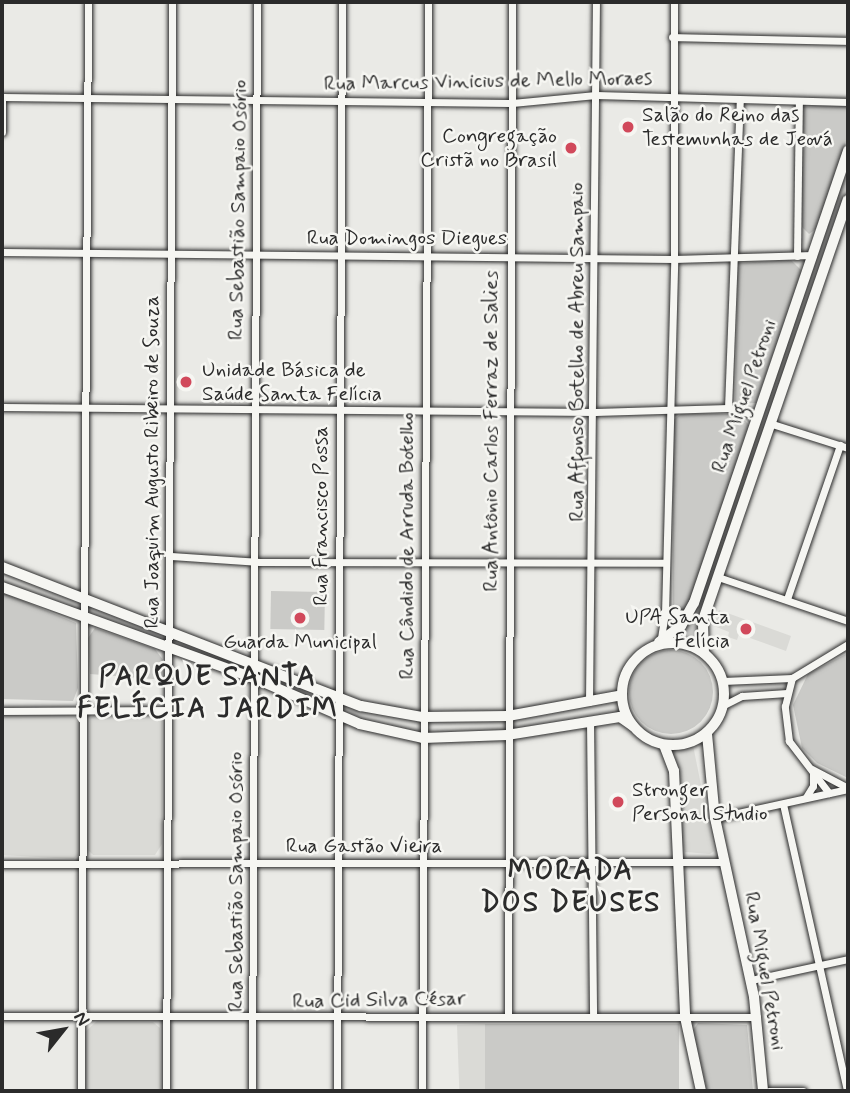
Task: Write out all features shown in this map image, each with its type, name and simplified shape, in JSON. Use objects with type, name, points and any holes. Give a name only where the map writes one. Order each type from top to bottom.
[{"type":"main road","name":"Rua Miguel Petroni","points":[[659,642],[688,616],[848,150]]},
{"type":"main road","name":"Rua Miguel Petroni","points":[[704,653],[701,629],[844,227],[848,200]]},
{"type":"main road","points":[[2,567],[254,661],[361,706],[423,717],[508,716],[622,695]]},
{"type":"main road","points":[[2,587],[169,650],[256,679],[360,724],[423,738],[507,735],[620,717],[664,745],[674,771],[685,1017],[701,1091]]},
{"type":"main road","points":[[666,614],[688,616]]},
{"type":"main road","points":[[633,726],[622,695],[632,663],[659,642],[681,643],[704,653],[723,681],[724,705],[707,734],[691,742],[664,745]]},
{"type":"main road","name":"Rua Miguel Petroni","points":[[707,734],[715,818],[751,980],[762,1079],[769,1090]]},
{"type":"street","points":[[81,1091],[85,709],[81,615],[88,2]]},
{"type":"street","name":"Rua Joaquim Augusto Ribeiro de Souza","points":[[166,1091],[172,2]]},
{"type":"street","name":"Rua Sebastião Sampaio Osório","points":[[252,1091],[252,862],[256,679],[253,407],[257,2]]},
{"type":"street","name":"Rua Francisco Possa","points":[[337,1091],[342,2]]},
{"type":"street","name":"Rua Cândido de Arruda Botelho","points":[[422,1091],[428,2]]},
{"type":"street","name":"Rua Antônio Carlos Ferraz de Salies","points":[[508,1015],[506,864],[512,2]]},
{"type":"street","name":"Rua Affonso Botelho de Abreu Sampaio","points":[[589,702],[595,412],[596,2]]},
{"type":"street","points":[[659,642],[666,614],[674,259],[670,97],[674,2]]},
{"type":"street","points":[[672,37],[848,41]]},
{"type":"street","name":"Rua Marcus Vinicius de Mello Moraes","points":[[2,97],[512,103],[596,95],[848,102]]},
{"type":"street","points":[[2,97],[2,132]]},
{"type":"street","points":[[729,408],[740,100]]},
{"type":"street","points":[[797,256],[800,101]]},
{"type":"street","name":"Rua Domingos Diegues","points":[[2,252],[674,259],[813,255]]},
{"type":"street","points":[[2,407],[253,407],[595,412],[729,408],[757,415]]},
{"type":"street","points":[[772,424],[844,446],[788,599]]},
{"type":"street","points":[[171,556],[424,564],[666,563]]},
{"type":"street","points":[[718,577],[848,621]]},
{"type":"street","points":[[723,681],[792,678],[848,644]]},
{"type":"street","points":[[792,678],[787,693],[785,722],[789,741],[829,793]]},
{"type":"street","points":[[724,705],[742,696],[787,693]]},
{"type":"street","points":[[2,711],[168,709]]},
{"type":"street","points":[[590,720],[593,1016]]},
{"type":"street","points":[[810,770],[848,789]]},
{"type":"street","points":[[804,799],[812,792],[810,770]]},
{"type":"street","points":[[715,818],[848,789]]},
{"type":"street","points":[[783,804],[847,1091]]},
{"type":"street","name":"Rua Gastão Vieira","points":[[2,864],[725,862]]},
{"type":"street","points":[[751,980],[848,959]]},
{"type":"street","name":"Rua Cid Silva César","points":[[2,1016],[252,1019],[508,1015],[757,1017]]},
{"type":"street","points":[[769,1090],[803,1091]]},
{"type":"shaded area","points":[[848,104],[848,136],[816,229],[809,234],[802,227],[802,107]]},
{"type":"shaded area","points":[[848,160],[848,192],[704,604],[697,640],[675,637],[683,628]]},
{"type":"shaded area","points":[[791,260],[802,271],[756,403],[735,404],[738,263]]},
{"type":"shaded area","points":[[681,414],[739,414],[749,425],[691,601],[686,611],[673,612],[673,420]]},
{"type":"shaded area","points":[[271,591],[325,592],[324,630],[270,629]]},
{"type":"shaded area","points":[[2,592],[76,623],[78,688],[73,701],[2,699]]},
{"type":"shaded area","name":"UPA Santa Felícia","points":[[719,610],[791,636],[786,651],[739,634],[737,640],[728,637],[729,632],[714,626]]},
{"type":"shaded area","points":[[95,628],[155,649],[163,660],[165,680],[90,674],[88,638]]},
{"type":"shaded area","points":[[671,650],[687,653],[701,662],[710,676],[713,692],[710,708],[701,722],[687,731],[671,734],[655,731],[641,722],[632,708],[629,692],[632,676],[641,662],[655,653]]},
{"type":"shaded area","points":[[848,653],[848,778],[817,763],[802,748],[793,705],[808,674]]},
{"type":"shaded area","points":[[96,713],[157,713],[162,719],[162,844],[155,855],[93,855],[87,849],[90,718]]},
{"type":"shaded area","points":[[3,714],[75,714],[81,718],[80,853],[74,859],[2,855]]},
{"type":"shaded area","points":[[693,745],[714,851],[710,854],[685,852],[680,840],[677,763],[671,748]]},
{"type":"shaded area","points":[[97,1021],[153,1022],[160,1028],[161,1091],[86,1091],[85,1032]]},
{"type":"shaded area","points":[[698,1023],[747,1025],[753,1091],[707,1091],[693,1030]]},
{"type":"shaded area","points":[[485,1024],[487,1091],[459,1091],[457,1025]]},
{"type":"shaded area","points":[[485,1024],[679,1024],[679,1091],[485,1091]]},
{"type":"place","name":"Salão do Reino das Testemunhas de Jeová","points":[[628,127]]},
{"type":"place","name":"Congregação Cristã no Brasil","points":[[571,148]]},
{"type":"place","name":"Unidade Básica de Saúde Santa Felícia","points":[[186,382]]},
{"type":"place","name":"Guarda Municipal","points":[[300,618]]},
{"type":"place","name":"UPA Santa Felícia","points":[[746,629]]},
{"type":"place","name":"Stronger Personal Studio","points":[[618,802]]},
{"type":"district","name":"PARQUE SANTA FELÍCIA JARDIM","points":[[208,694]]},
{"type":"district","name":"MORADA DOS DEUSES","points":[[571,888]]}]
